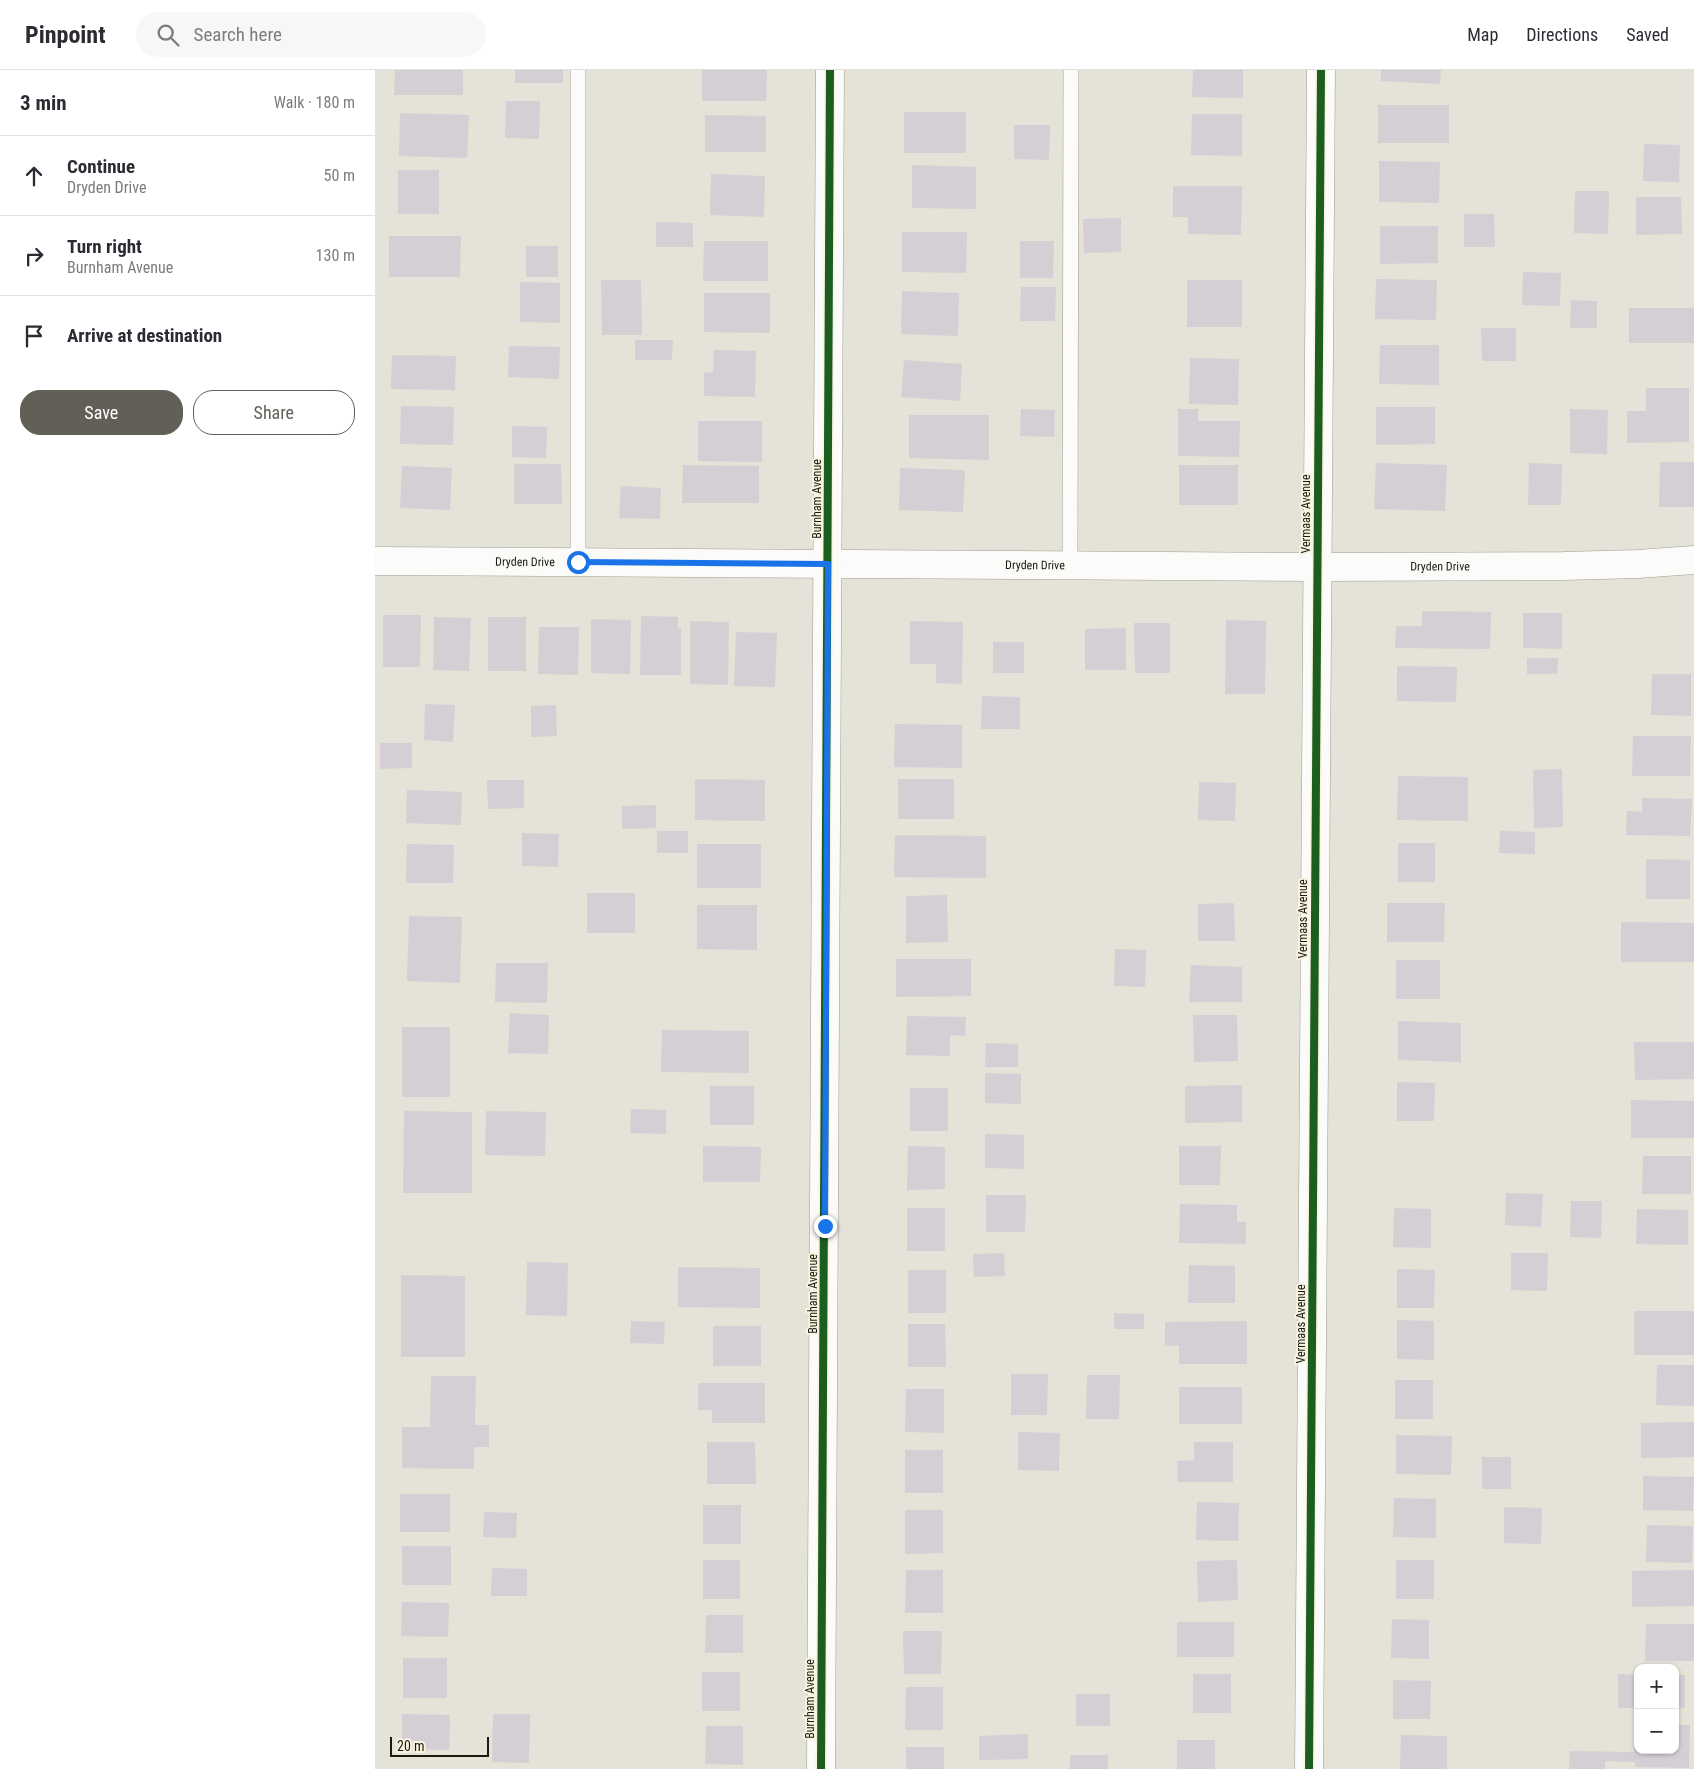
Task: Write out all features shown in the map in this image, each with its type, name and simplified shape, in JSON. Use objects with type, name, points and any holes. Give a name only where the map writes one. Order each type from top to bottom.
[{"type":"street","name":"Burnham Avenue","points":[[821,1769],[830,70]]},
{"type":"street","name":"Vermaas Avenue","points":[[1309,1769],[1321,70]]},
{"type":"street","name":"Dryden Drive","points":[[375,561],[1317,567],[1563,566],[1694,560]]},
{"type":"lane","points":[[578,70],[578,562]]},
{"type":"lane","points":[[1070,566],[1071,70]]},
{"type":"building","points":[[395,70],[463,70],[463,95],[394,95]]},
{"type":"building","points":[[515,70],[563,70],[563,83],[515,83]]},
{"type":"building","points":[[702,70],[767,70],[766,101],[702,101]]},
{"type":"building","points":[[1193,70],[1243,70],[1243,98],[1192,97]]},
{"type":"building","points":[[1381,70],[1441,70],[1440,84],[1381,81]]},
{"type":"building","points":[[506,101],[540,101],[539,139],[505,138]]},
{"type":"building","points":[[1378,105],[1449,105],[1449,143],[1378,143]]},
{"type":"building","points":[[904,112],[966,112],[966,153],[904,153]]},
{"type":"building","points":[[400,113],[469,115],[467,158],[399,156]]},
{"type":"building","points":[[1192,114],[1242,114],[1242,156],[1191,155]]},
{"type":"building","points":[[705,115],[766,116],[766,152],[705,152]]},
{"type":"building","points":[[1014,125],[1050,125],[1049,160],[1014,159]]},
{"type":"building","points":[[1644,144],[1680,145],[1679,182],[1643,181]]},
{"type":"building","points":[[1379,161],[1440,162],[1439,203],[1379,202]]},
{"type":"building","points":[[912,165],[976,167],[976,209],[912,208]]},
{"type":"building","points":[[398,170],[439,170],[439,214],[398,214]]},
{"type":"building","points":[[711,174],[765,176],[764,217],[710,215]]},
{"type":"building","points":[[1173,186],[1242,186],[1241,235],[1188,234],[1188,217],[1173,217]]},
{"type":"building","points":[[1575,191],[1609,191],[1608,234],[1574,233]]},
{"type":"building","points":[[1636,197],[1681,197],[1682,234],[1636,235]]},
{"type":"building","points":[[1464,214],[1494,214],[1495,247],[1464,247]]},
{"type":"building","points":[[1121,218],[1121,252],[1084,253],[1083,219]]},
{"type":"building","points":[[656,222],[693,223],[693,247],[656,247]]},
{"type":"building","points":[[1380,226],[1438,226],[1438,263],[1380,264]]},
{"type":"building","points":[[902,232],[967,232],[966,273],[902,272]]},
{"type":"building","points":[[389,236],[461,236],[460,277],[389,277]]},
{"type":"building","points":[[704,241],[768,241],[768,281],[703,281]]},
{"type":"building","points":[[1020,241],[1054,241],[1053,278],[1020,278]]},
{"type":"building","points":[[526,246],[558,246],[558,277],[526,277]]},
{"type":"building","points":[[1523,272],[1561,273],[1560,306],[1522,305]]},
{"type":"building","points":[[1376,279],[1437,280],[1436,320],[1375,319]]},
{"type":"building","points":[[601,280],[641,280],[642,335],[602,335]]},
{"type":"building","points":[[1187,280],[1242,280],[1242,327],[1187,327]]},
{"type":"building","points":[[520,282],[560,283],[560,323],[520,322]]},
{"type":"building","points":[[1021,287],[1056,287],[1055,321],[1020,321]]},
{"type":"building","points":[[902,291],[959,293],[958,336],[901,334]]},
{"type":"building","points":[[704,293],[770,293],[770,333],[704,332]]},
{"type":"building","points":[[1571,300],[1597,301],[1597,328],[1570,328]]},
{"type":"building","points":[[1629,308],[1694,308],[1694,343],[1629,343]]},
{"type":"building","points":[[1481,328],[1516,328],[1516,361],[1482,361]]},
{"type":"building","points":[[635,340],[673,340],[672,360],[635,360]]},
{"type":"building","points":[[1380,345],[1439,345],[1439,385],[1379,384]]},
{"type":"building","points":[[509,346],[560,347],[559,379],[508,377]]},
{"type":"building","points":[[714,350],[756,351],[755,397],[704,396],[704,372],[713,373]]},
{"type":"building","points":[[392,355],[456,356],[455,390],[391,389]]},
{"type":"building","points":[[1190,358],[1239,359],[1238,405],[1189,404]]},
{"type":"building","points":[[904,360],[962,364],[960,401],[901,397]]},
{"type":"building","points":[[1646,388],[1689,388],[1689,442],[1627,443],[1627,411],[1646,411]]},
{"type":"building","points":[[401,406],[454,407],[453,445],[400,444]]},
{"type":"building","points":[[1376,407],[1435,407],[1435,444],[1376,445]]},
{"type":"building","points":[[1021,409],[1055,410],[1054,437],[1020,436]]},
{"type":"building","points":[[1178,409],[1198,409],[1198,421],[1240,421],[1239,457],[1178,456]]},
{"type":"building","points":[[1570,409],[1608,410],[1607,454],[1570,453]]},
{"type":"building","points":[[909,415],[989,415],[989,460],[909,458]]},
{"type":"building","points":[[698,421],[762,421],[762,462],[698,461]]},
{"type":"building","points":[[512,426],[547,427],[546,458],[512,457]]},
{"type":"building","points":[[1660,462],[1694,462],[1694,507],[1659,507]]},
{"type":"building","points":[[1376,463],[1447,465],[1445,511],[1374,509]]},
{"type":"building","points":[[1529,463],[1562,464],[1561,505],[1528,505]]},
{"type":"building","points":[[514,464],[561,464],[562,504],[514,504]]},
{"type":"building","points":[[683,465],[759,466],[759,503],[682,503]]},
{"type":"building","points":[[1179,465],[1238,465],[1238,505],[1179,505]]},
{"type":"building","points":[[402,466],[452,468],[450,510],[400,508]]},
{"type":"building","points":[[900,468],[965,470],[963,512],[899,510]]},
{"type":"building","points":[[621,486],[661,488],[660,519],[619,518]]},
{"type":"building","points":[[1422,611],[1491,612],[1490,649],[1395,648],[1396,626],[1422,626]]},
{"type":"building","points":[[1523,613],[1562,613],[1562,649],[1523,648]]},
{"type":"building","points":[[383,615],[421,615],[420,667],[383,667]]},
{"type":"building","points":[[641,616],[678,617],[678,628],[681,628],[681,675],[640,675]]},
{"type":"building","points":[[434,617],[471,618],[469,671],[433,670]]},
{"type":"building","points":[[488,617],[526,617],[526,671],[488,671]]},
{"type":"building","points":[[591,619],[631,620],[630,674],[591,673]]},
{"type":"building","points":[[1226,620],[1266,621],[1265,694],[1225,694]]},
{"type":"building","points":[[690,621],[729,622],[728,685],[690,684]]},
{"type":"building","points":[[910,621],[963,622],[962,684],[936,683],[936,664],[910,664]]},
{"type":"building","points":[[1134,623],[1170,623],[1170,673],[1135,673]]},
{"type":"building","points":[[539,627],[579,627],[578,675],[538,674]]},
{"type":"building","points":[[1126,628],[1126,670],[1085,670],[1085,629]]},
{"type":"building","points":[[736,632],[777,633],[775,687],[734,686]]},
{"type":"building","points":[[993,642],[1024,642],[1024,673],[993,673]]},
{"type":"building","points":[[1527,658],[1558,658],[1557,674],[1527,674]]},
{"type":"building","points":[[1397,666],[1457,667],[1456,702],[1397,701]]},
{"type":"building","points":[[1652,674],[1691,674],[1691,716],[1651,715]]},
{"type":"building","points":[[982,696],[1020,697],[1020,729],[981,729]]},
{"type":"building","points":[[425,704],[455,705],[453,742],[424,740]]},
{"type":"building","points":[[556,705],[557,736],[531,737],[531,706]]},
{"type":"building","points":[[895,724],[962,725],[962,768],[894,767]]},
{"type":"building","points":[[1633,736],[1691,736],[1690,776],[1632,776]]},
{"type":"building","points":[[380,743],[412,743],[412,768],[380,769]]},
{"type":"building","points":[[1562,769],[1563,827],[1534,828],[1533,770]]},
{"type":"building","points":[[1398,776],[1468,777],[1468,821],[1397,820]]},
{"type":"building","points":[[695,779],[765,780],[765,821],[695,820]]},
{"type":"building","points":[[898,779],[954,779],[954,819],[898,819]]},
{"type":"building","points":[[487,780],[524,780],[524,808],[488,809]]},
{"type":"building","points":[[1199,782],[1236,783],[1235,821],[1198,820]]},
{"type":"building","points":[[407,790],[462,792],[461,825],[406,823]]},
{"type":"building","points":[[1642,798],[1692,799],[1690,836],[1626,835],[1627,811],[1642,812]]},
{"type":"building","points":[[656,805],[656,828],[622,829],[622,806]]},
{"type":"building","points":[[657,831],[688,831],[688,853],[657,853]]},
{"type":"building","points":[[1500,831],[1535,832],[1535,854],[1499,853]]},
{"type":"building","points":[[522,833],[559,834],[558,867],[522,866]]},
{"type":"building","points":[[895,835],[986,836],[986,878],[894,877]]},
{"type":"building","points":[[1398,843],[1435,843],[1435,882],[1398,882]]},
{"type":"building","points":[[407,844],[454,845],[453,883],[406,883]]},
{"type":"building","points":[[697,844],[761,844],[761,888],[697,888]]},
{"type":"building","points":[[1646,859],[1690,860],[1690,899],[1646,899]]},
{"type":"building","points":[[587,893],[635,893],[635,933],[587,933]]},
{"type":"building","points":[[947,895],[948,942],[906,943],[906,896]]},
{"type":"building","points":[[1234,903],[1235,941],[1198,941],[1198,904]]},
{"type":"building","points":[[1387,903],[1445,903],[1444,942],[1387,942]]},
{"type":"building","points":[[697,905],[757,905],[757,950],[697,949]]},
{"type":"building","points":[[409,916],[462,917],[460,983],[407,981]]},
{"type":"building","points":[[1621,922],[1694,923],[1694,962],[1621,962]]},
{"type":"building","points":[[1115,949],[1146,950],[1145,987],[1114,986]]},
{"type":"building","points":[[896,959],[971,959],[971,996],[896,997]]},
{"type":"building","points":[[1396,960],[1440,960],[1440,999],[1396,999]]},
{"type":"building","points":[[496,963],[548,963],[547,1003],[495,1002]]},
{"type":"building","points":[[1191,965],[1242,967],[1242,1002],[1189,1002]]},
{"type":"building","points":[[510,1013],[549,1015],[548,1054],[508,1053]]},
{"type":"building","points":[[1193,1015],[1237,1015],[1238,1061],[1194,1062]]},
{"type":"building","points":[[907,1016],[966,1017],[965,1036],[950,1035],[950,1056],[906,1055]]},
{"type":"building","points":[[1398,1021],[1461,1023],[1461,1062],[1398,1060]]},
{"type":"building","points":[[402,1027],[450,1027],[450,1097],[402,1097]]},
{"type":"building","points":[[662,1030],[749,1031],[749,1073],[661,1072]]},
{"type":"building","points":[[1634,1042],[1694,1042],[1694,1079],[1635,1080]]},
{"type":"building","points":[[986,1043],[1018,1044],[1018,1067],[985,1067]]},
{"type":"building","points":[[985,1073],[1021,1074],[1021,1104],[985,1103]]},
{"type":"building","points":[[1397,1082],[1435,1083],[1434,1121],[1397,1121]]},
{"type":"building","points":[[1242,1085],[1242,1122],[1185,1123],[1185,1086]]},
{"type":"building","points":[[710,1086],[754,1086],[754,1125],[710,1125]]},
{"type":"building","points":[[910,1088],[948,1088],[948,1131],[910,1131]]},
{"type":"building","points":[[1631,1100],[1694,1101],[1694,1138],[1631,1138]]},
{"type":"building","points":[[631,1109],[666,1110],[666,1134],[630,1133]]},
{"type":"building","points":[[404,1111],[472,1112],[472,1193],[403,1193]]},
{"type":"building","points":[[486,1111],[546,1112],[545,1156],[485,1155]]},
{"type":"building","points":[[985,1134],[1024,1135],[1024,1169],[985,1168]]},
{"type":"building","points":[[703,1146],[761,1147],[760,1182],[703,1182]]},
{"type":"building","points":[[908,1146],[945,1147],[945,1189],[907,1190]]},
{"type":"building","points":[[1179,1146],[1221,1146],[1220,1185],[1179,1185]]},
{"type":"building","points":[[1643,1156],[1691,1156],[1691,1194],[1642,1194]]},
{"type":"building","points":[[1506,1193],[1543,1194],[1541,1227],[1505,1225]]},
{"type":"building","points":[[986,1195],[1026,1195],[1025,1232],[986,1232]]},
{"type":"building","points":[[1571,1201],[1602,1201],[1601,1238],[1570,1237]]},
{"type":"building","points":[[1180,1204],[1237,1205],[1237,1222],[1246,1222],[1246,1244],[1179,1243]]},
{"type":"building","points":[[907,1208],[945,1208],[945,1251],[907,1251]]},
{"type":"building","points":[[1394,1208],[1431,1209],[1431,1248],[1393,1247]]},
{"type":"building","points":[[1637,1209],[1688,1210],[1688,1245],[1636,1244]]},
{"type":"building","points":[[1004,1253],[1005,1276],[974,1277],[973,1254]]},
{"type":"building","points":[[1511,1253],[1548,1253],[1547,1291],[1511,1290]]},
{"type":"building","points":[[527,1262],[568,1263],[567,1316],[526,1315]]},
{"type":"building","points":[[1189,1265],[1235,1266],[1235,1303],[1188,1303]]},
{"type":"building","points":[[678,1267],[760,1268],[760,1308],[678,1307]]},
{"type":"building","points":[[1397,1269],[1435,1270],[1434,1308],[1397,1308]]},
{"type":"building","points":[[908,1270],[946,1270],[946,1313],[908,1313]]},
{"type":"building","points":[[401,1275],[465,1276],[465,1357],[401,1357]]},
{"type":"building","points":[[1634,1311],[1694,1311],[1694,1355],[1634,1355]]},
{"type":"building","points":[[1114,1313],[1144,1314],[1144,1329],[1114,1329]]},
{"type":"building","points":[[1397,1320],[1434,1321],[1434,1360],[1397,1359]]},
{"type":"building","points":[[631,1321],[665,1322],[664,1344],[630,1343]]},
{"type":"building","points":[[1247,1321],[1247,1364],[1179,1364],[1179,1345],[1165,1346],[1165,1322]]},
{"type":"building","points":[[908,1324],[945,1324],[946,1367],[908,1367]]},
{"type":"building","points":[[713,1326],[761,1326],[761,1366],[713,1366]]},
{"type":"building","points":[[1657,1365],[1694,1365],[1694,1406],[1656,1405]]},
{"type":"building","points":[[1011,1374],[1048,1374],[1047,1415],[1011,1415]]},
{"type":"building","points":[[1087,1375],[1120,1375],[1119,1419],[1086,1419]]},
{"type":"building","points":[[431,1376],[476,1376],[475,1425],[489,1425],[489,1447],[474,1447],[474,1469],[402,1468],[402,1427],[430,1427]]},
{"type":"building","points":[[1395,1380],[1433,1380],[1433,1419],[1395,1419]]},
{"type":"building","points":[[698,1383],[765,1383],[765,1423],[712,1423],[712,1410],[698,1410]]},
{"type":"building","points":[[1179,1387],[1242,1387],[1242,1424],[1179,1424]]},
{"type":"building","points":[[906,1389],[944,1389],[944,1433],[905,1432]]},
{"type":"building","points":[[1694,1422],[1694,1457],[1641,1458],[1641,1423]]},
{"type":"building","points":[[1018,1432],[1060,1433],[1059,1471],[1018,1470]]},
{"type":"building","points":[[1396,1435],[1452,1436],[1451,1475],[1396,1474]]},
{"type":"building","points":[[707,1442],[755,1442],[756,1484],[707,1484]]},
{"type":"building","points":[[1194,1442],[1233,1442],[1233,1482],[1178,1482],[1177,1461],[1194,1460]]},
{"type":"building","points":[[905,1450],[943,1450],[943,1493],[905,1493]]},
{"type":"building","points":[[1482,1457],[1511,1457],[1511,1489],[1482,1489]]},
{"type":"building","points":[[1643,1476],[1694,1477],[1693,1511],[1643,1510]]},
{"type":"building","points":[[400,1494],[450,1494],[450,1532],[400,1532]]},
{"type":"building","points":[[1394,1498],[1436,1499],[1436,1538],[1393,1537]]},
{"type":"building","points":[[1197,1502],[1239,1503],[1238,1541],[1196,1540]]},
{"type":"building","points":[[703,1505],[741,1505],[741,1544],[703,1544]]},
{"type":"building","points":[[1504,1507],[1542,1508],[1541,1544],[1504,1543]]},
{"type":"building","points":[[905,1510],[943,1510],[943,1553],[905,1554]]},
{"type":"building","points":[[484,1512],[517,1513],[516,1538],[483,1537]]},
{"type":"building","points":[[1647,1525],[1693,1526],[1692,1563],[1646,1562]]},
{"type":"building","points":[[402,1546],[451,1546],[451,1585],[402,1585]]},
{"type":"building","points":[[703,1560],[740,1560],[740,1599],[703,1599]]},
{"type":"building","points":[[1237,1560],[1238,1600],[1198,1602],[1197,1561]]},
{"type":"building","points":[[1396,1560],[1434,1560],[1434,1599],[1396,1599]]},
{"type":"building","points":[[492,1568],[527,1569],[527,1596],[491,1596]]},
{"type":"building","points":[[906,1570],[943,1570],[943,1613],[905,1613]]},
{"type":"building","points":[[1694,1570],[1694,1606],[1632,1607],[1632,1571]]},
{"type":"building","points":[[402,1602],[449,1603],[448,1637],[401,1636]]},
{"type":"building","points":[[706,1615],[743,1615],[743,1653],[705,1653]]},
{"type":"building","points":[[1392,1619],[1429,1620],[1429,1659],[1391,1658]]},
{"type":"building","points":[[1177,1622],[1234,1622],[1234,1657],[1177,1657]]},
{"type":"building","points":[[1646,1624],[1694,1624],[1694,1661],[1645,1661]]},
{"type":"building","points":[[903,1631],[942,1631],[941,1674],[904,1674]]},
{"type":"building","points":[[403,1658],[447,1658],[447,1698],[403,1698]]},
{"type":"building","points":[[702,1672],[740,1672],[740,1711],[702,1711]]},
{"type":"building","points":[[1193,1674],[1231,1674],[1231,1713],[1193,1713]]},
{"type":"building","points":[[1618,1674],[1634,1675],[1634,1708],[1618,1708]]},
{"type":"building","points":[[1679,1675],[1685,1675],[1685,1708],[1679,1708]]},
{"type":"building","points":[[1393,1680],[1431,1681],[1430,1719],[1393,1719]]},
{"type":"building","points":[[906,1687],[943,1687],[943,1730],[905,1730]]},
{"type":"building","points":[[1076,1694],[1110,1694],[1110,1726],[1076,1726]]},
{"type":"building","points":[[402,1714],[450,1715],[449,1750],[402,1749]]},
{"type":"building","points":[[493,1714],[530,1714],[529,1763],[492,1762]]},
{"type":"building","points":[[1679,1725],[1690,1725],[1689,1768],[1635,1767],[1635,1762],[1605,1761],[1605,1769],[1569,1769],[1570,1751],[1679,1754]]},
{"type":"building","points":[[706,1726],[743,1726],[743,1765],[705,1764]]},
{"type":"building","points":[[1028,1734],[1028,1759],[979,1760],[979,1736]]},
{"type":"building","points":[[1401,1735],[1447,1736],[1447,1769],[1400,1769]]},
{"type":"building","points":[[1177,1740],[1215,1740],[1215,1769],[1177,1769]]},
{"type":"building","points":[[906,1747],[944,1747],[944,1769],[906,1769]]},
{"type":"building","points":[[1070,1755],[1108,1755],[1108,1769],[1070,1769]]},
{"type":"cycle path","points":[[821,1769],[830,70]]},
{"type":"cycle path","points":[[1309,1769],[1321,70]]},
{"type":"route","points":[[578,562],[828,564],[825,1226]]}]
